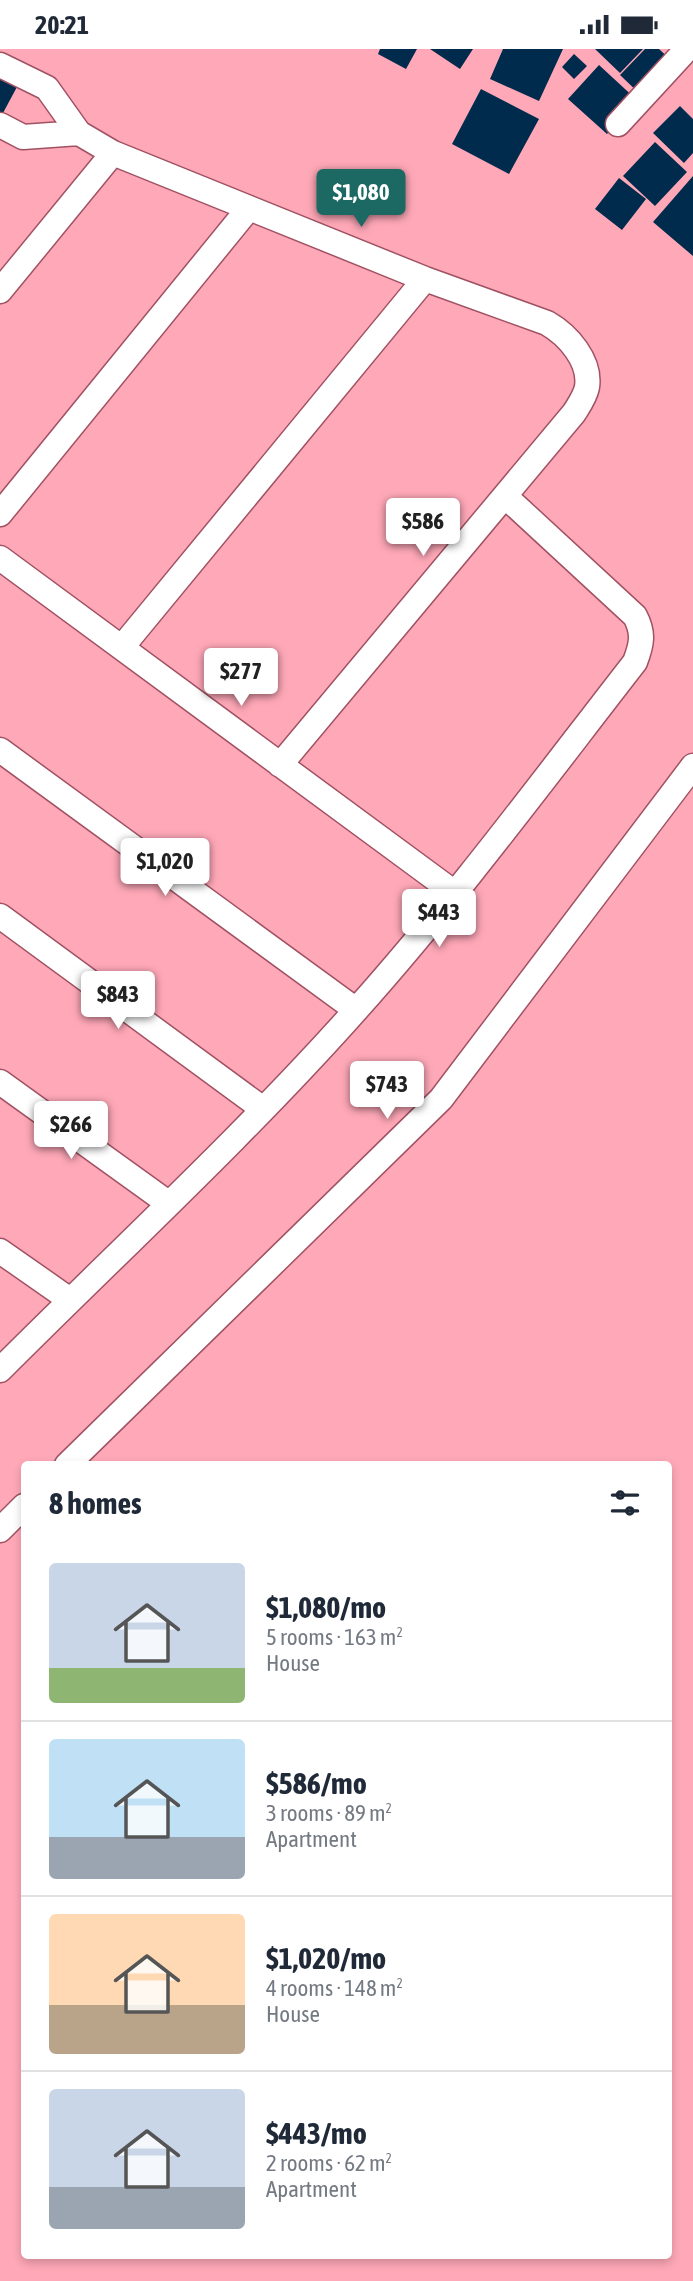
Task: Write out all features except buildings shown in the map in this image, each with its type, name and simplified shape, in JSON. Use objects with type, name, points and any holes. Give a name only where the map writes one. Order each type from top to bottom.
[{"type":"street","points":[[618,124],[687,49]]},
{"type":"street","points":[[0,65],[47,88],[79,133],[113,153],[425,279],[547,323],[576,349],[585,367],[586,389],[574,413],[280,765]]},
{"type":"street","points":[[0,125],[23,137],[79,133]]},
{"type":"street","points":[[0,291],[113,153]]},
{"type":"street","points":[[0,514],[249,208]]},
{"type":"street","points":[[122,647],[425,279]]},
{"type":"street","points":[[0,1370],[263,1109],[356,1010],[456,894],[635,662],[642,646],[642,630],[635,616],[505,496]]},
{"type":"street","points":[[0,558],[456,894]]},
{"type":"street","points":[[0,750],[356,1010]]},
{"type":"street","points":[[71,1461],[441,1099],[693,766]]},
{"type":"street","points":[[0,916],[263,1109]]},
{"type":"street","points":[[0,1081],[168,1203]]},
{"type":"street","points":[[0,1251],[70,1300]]},
{"type":"street","points":[[0,1530],[21,1509]]}]
